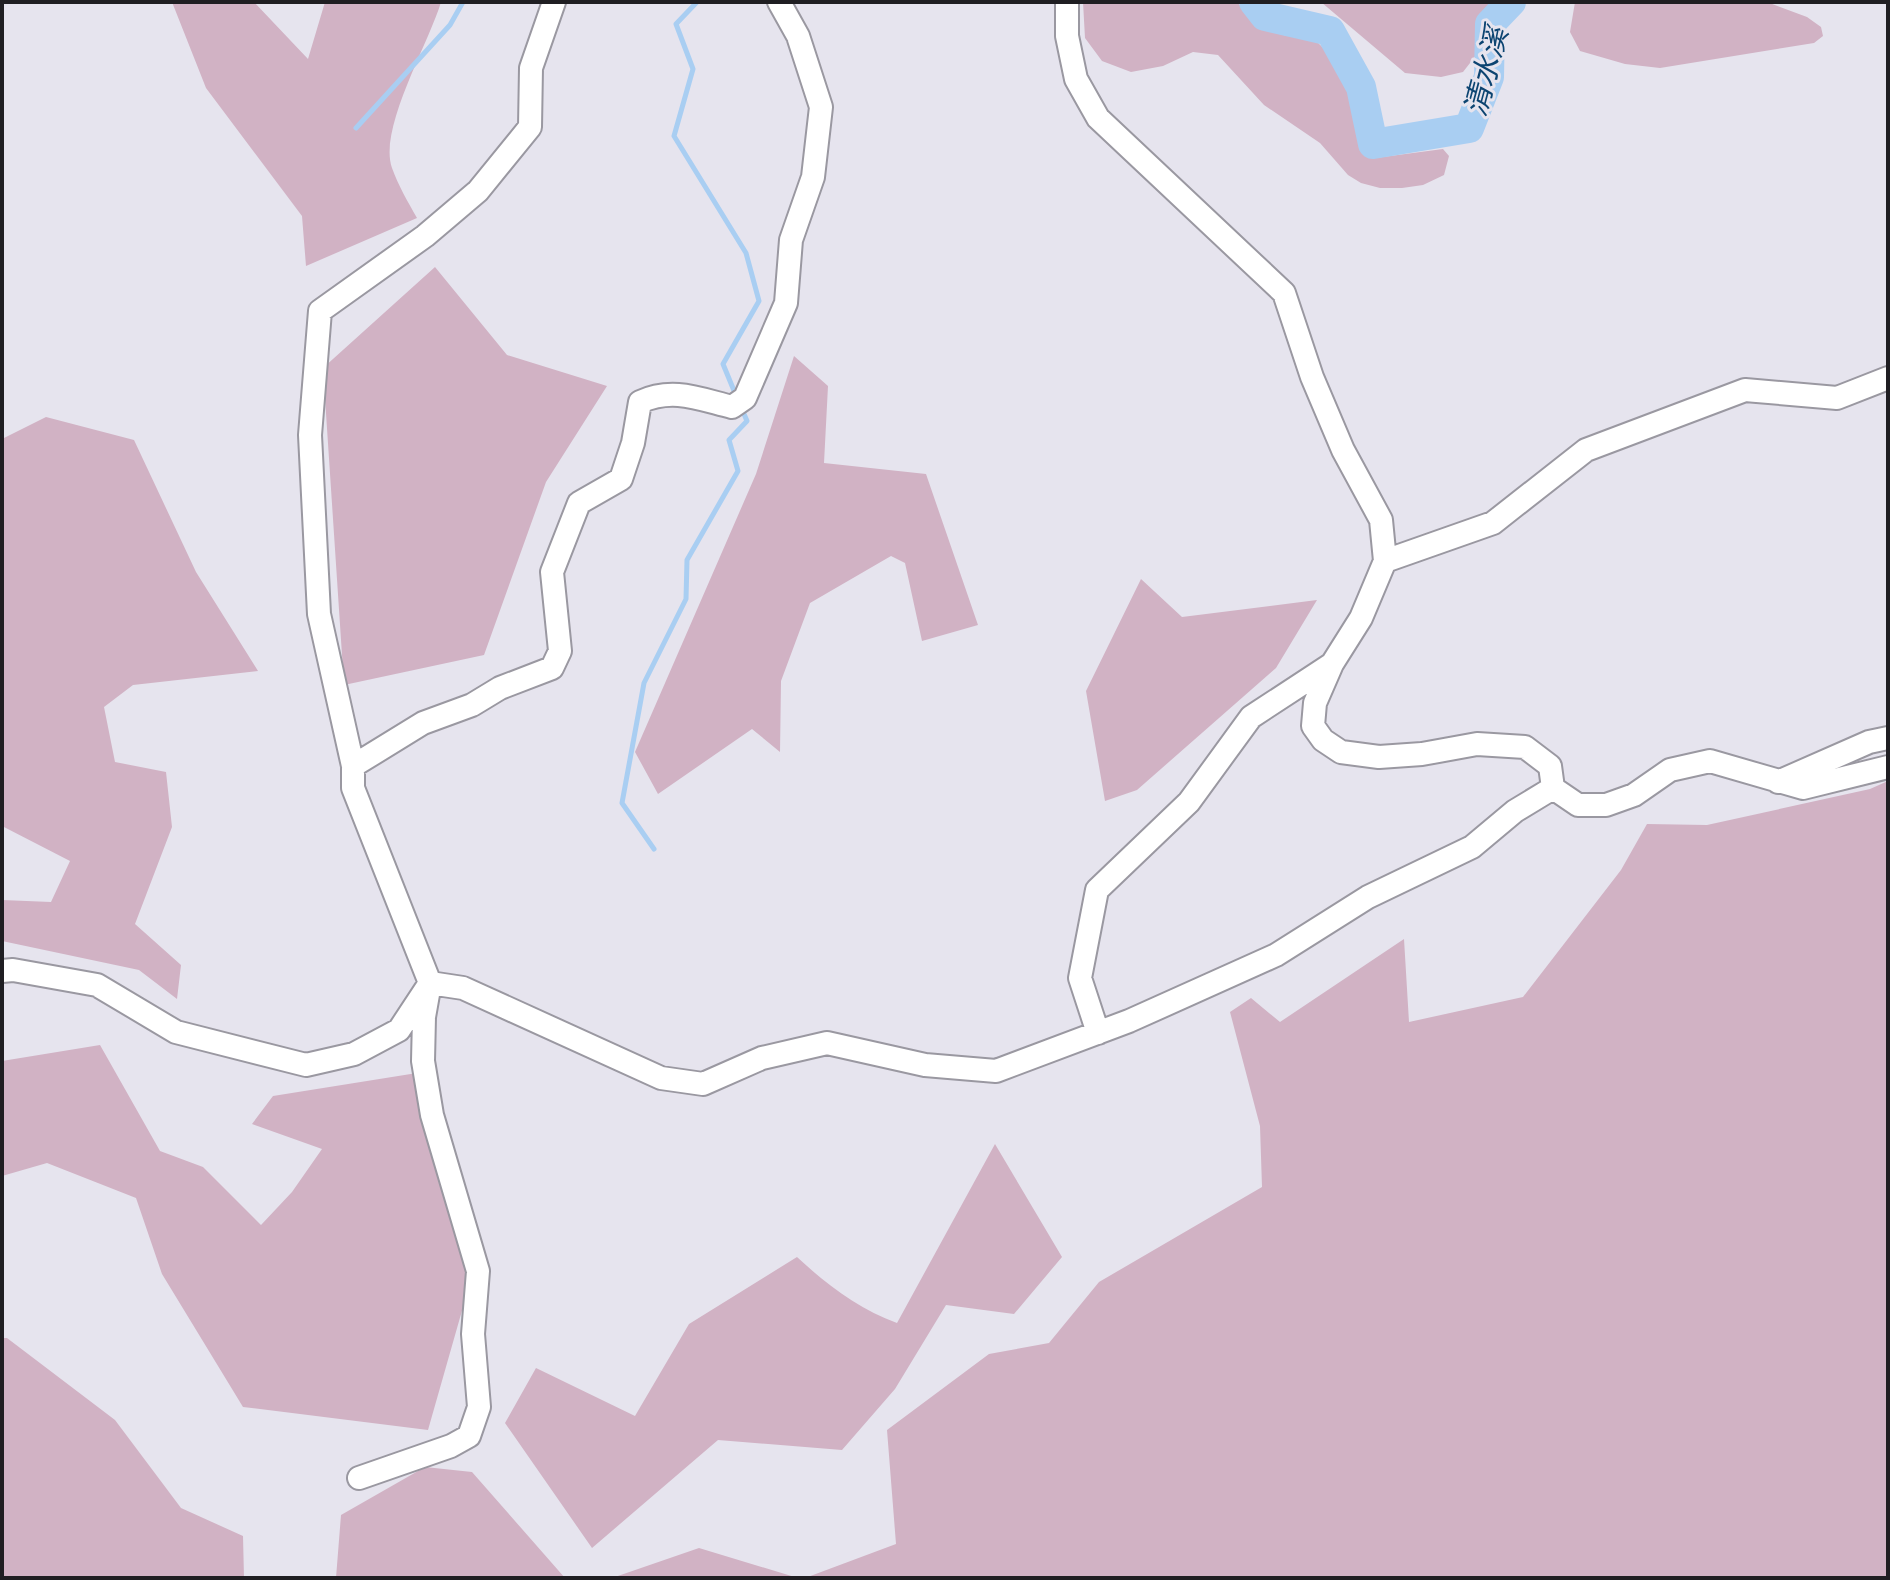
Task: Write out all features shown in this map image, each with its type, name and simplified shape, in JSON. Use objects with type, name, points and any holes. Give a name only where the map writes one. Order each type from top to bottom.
[{"type":"street","points":[[359,1478],[451,1446],[469,1436],[479,1407],[473,1334],[478,1271],[432,1115],[423,1061],[424,1017],[430,983],[353,788],[353,766],[319,614],[310,435],[320,311],[425,236],[478,191],[530,127],[531,68],[554,2]]},
{"type":"street","points":[[353,766],[423,723],[472,705],[500,688],[552,668],[560,651],[552,572],[579,503],[621,479],[633,443],[640,402],[657,394],[685,395],[732,407],[745,398],[786,303],[791,240],[813,177],[821,107],[798,36],[779,2]]},
{"type":"street","points":[[1067,2],[1067,36],[1076,79],[1098,118],[1284,293],[1312,377],[1343,450],[1381,520],[1385,561],[1361,618],[1332,664],[1315,703],[1313,726],[1323,740],[1341,752],[1379,757],[1422,754],[1477,744],[1525,747],[1550,766],[1553,788],[1578,805],[1606,805],[1634,795],[1670,770],[1710,761],[1803,788],[1888,767]]},
{"type":"street","points":[[1385,561],[1493,523],[1586,450],[1745,390],[1837,398],[1888,378]]},
{"type":"street","points":[[1098,1033],[1080,978],[1097,890],[1189,802],[1251,717],[1332,664]]},
{"type":"street","points":[[1778,782],[1869,742],[1888,738]]},
{"type":"street","points":[[430,983],[463,988],[661,1078],[703,1084],[762,1058],[827,1043],[925,1065],[996,1071],[1098,1033],[1276,955],[1368,897],[1472,847],[1515,811],[1553,788]]},
{"type":"street","points":[[2,971],[13,970],[97,985],[176,1032],[306,1065],[354,1054],[399,1030],[430,983]]},
{"type":"shaded area","points":[[172,2],[254,2],[308,59],[325,2],[441,2],[392,131],[392,168],[417,218],[306,266],[302,216],[206,88]]},
{"type":"shaded area","points":[[1083,2],[1237,2],[1256,24],[1283,35],[1314,39],[1344,68],[1357,102],[1365,143],[1375,158],[1443,149],[1449,156],[1444,175],[1423,185],[1402,188],[1380,188],[1361,183],[1348,175],[1320,143],[1264,105],[1218,55],[1193,52],[1163,66],[1131,72],[1102,61],[1085,38]]},
{"type":"shaded area","points":[[1321,2],[1490,2],[1477,54],[1463,72],[1441,77],[1405,73]]},
{"type":"shaded area","points":[[1575,2],[1767,2],[1807,17],[1821,27],[1823,36],[1814,43],[1660,68],[1625,64],[1580,51],[1570,32]]},
{"type":"shaded area","points":[[435,267],[507,355],[607,386],[546,482],[484,655],[344,685],[323,368]]},
{"type":"shaded area","points":[[794,356],[828,386],[824,463],[926,474],[978,625],[922,641],[905,563],[891,556],[810,603],[781,681],[780,752],[752,729],[658,794],[635,752],[756,474]]},
{"type":"shaded area","points":[[46,417],[134,440],[196,572],[258,671],[133,685],[104,707],[115,762],[166,772],[172,827],[135,924],[181,965],[177,999],[139,970],[2,941],[2,900],[51,902],[70,861],[2,826],[2,439]]},
{"type":"shaded area","points":[[1141,579],[1182,617],[1317,600],[1276,668],[1137,790],[1105,801],[1086,691]]},
{"type":"shaded area","points":[[1888,781],[1888,1578],[805,1578],[896,1544],[887,1430],[989,1354],[1049,1343],[1099,1282],[1262,1187],[1260,1126],[1230,1012],[1251,998],[1280,1022],[1404,939],[1409,1022],[1523,997],[1621,870],[1647,824],[1707,825],[1870,789]]},
{"type":"shaded area","points":[[100,1045],[160,1151],[203,1167],[261,1225],[292,1192],[322,1149],[252,1124],[273,1096],[417,1073],[475,1265],[428,1430],[243,1407],[162,1274],[136,1198],[47,1163],[2,1176],[2,1061]]},
{"type":"shaded area","points":[[995,1144],[1062,1257],[1014,1314],[946,1305],[895,1389],[842,1450],[718,1440],[592,1548],[505,1423],[536,1368],[635,1416],[689,1324],[797,1257],[844,1295],[897,1323]]},
{"type":"shaded area","points":[[2,1338],[7,1338],[115,1420],[181,1508],[243,1536],[244,1578],[2,1578]]},
{"type":"shaded area","points":[[425,1467],[472,1472],[565,1578],[336,1578],[341,1515]]},
{"type":"shaded area","points":[[699,1548],[798,1578],[612,1578]]},
{"type":"waterway","points":[[356,128],[450,25],[463,2]]},
{"type":"waterway","points":[[697,2],[676,24],[693,69],[674,136],[746,253],[759,301],[723,364],[737,398]]},
{"type":"waterway","name":"清水溪","points":[[1254,2],[1265,16],[1330,31],[1361,87],[1373,144],[1469,128],[1489,77],[1490,24],[1511,2]]},
{"type":"waterway","points":[[654,849],[622,803],[644,683],[686,599],[687,560],[738,471],[729,440],[747,421],[741,407]]}]
